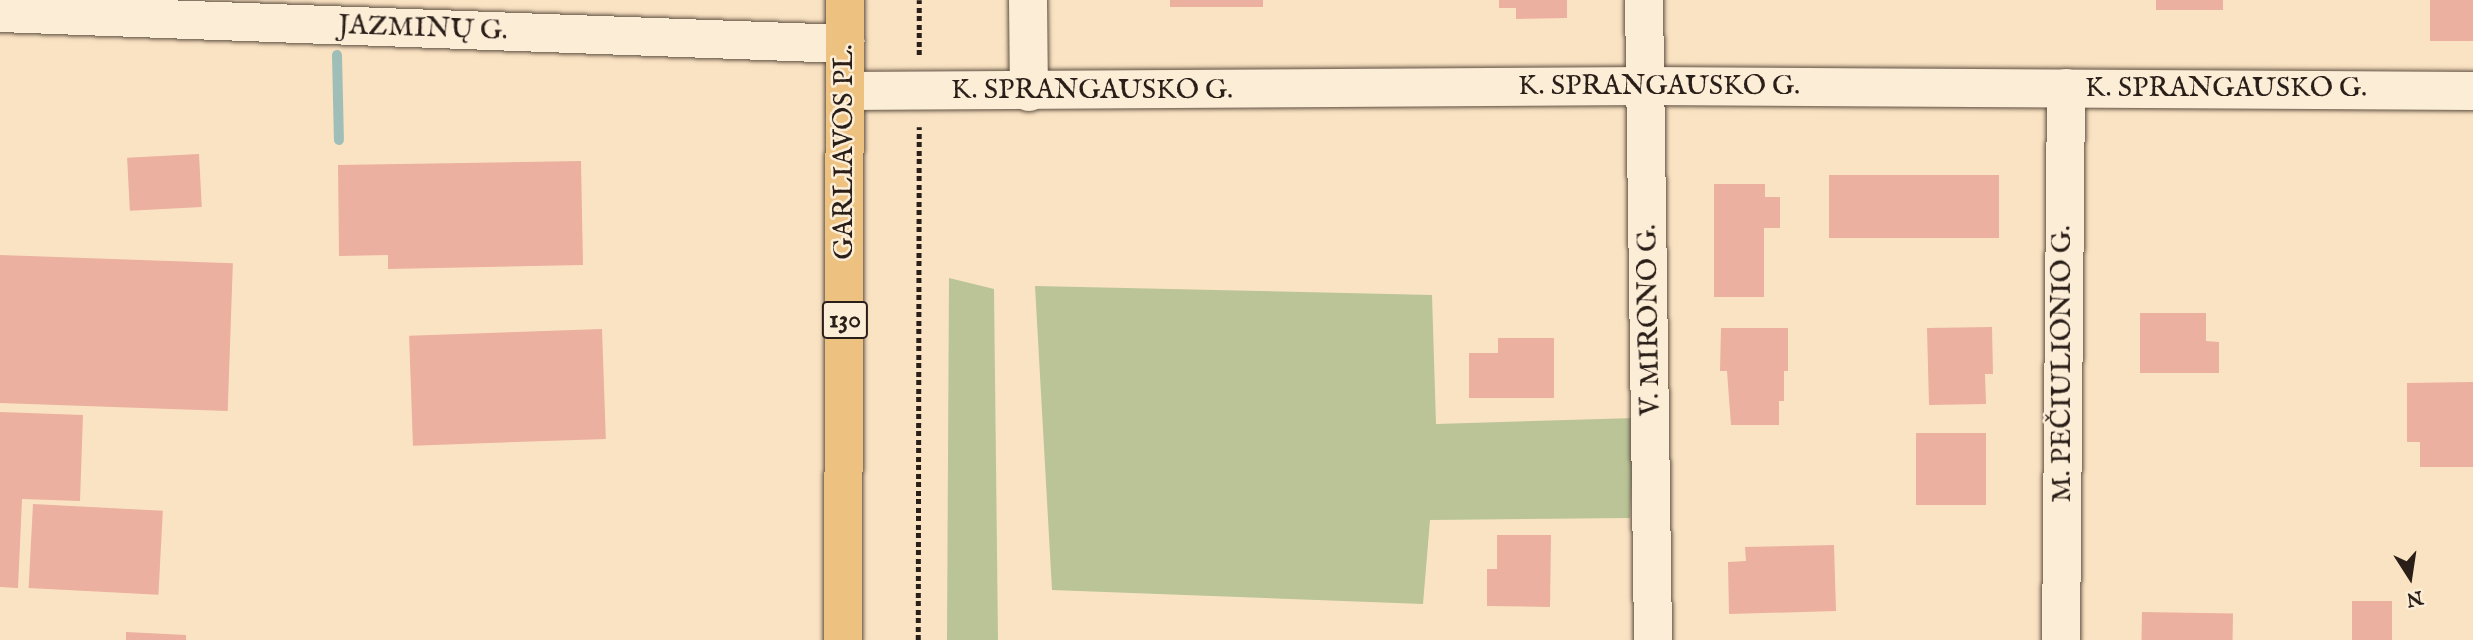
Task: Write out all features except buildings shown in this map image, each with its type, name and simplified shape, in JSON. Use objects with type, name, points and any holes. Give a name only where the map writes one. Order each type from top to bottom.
[{"type":"main road","name":"GARLIAVOS PL.","points":[[843,640],[845,0]]},
{"type":"street","points":[[1028,0],[1029,92]]},
{"type":"street","name":"V. MIRONO G.","points":[[1644,0],[1653,640]]},
{"type":"street","name":"JAZMINŲ G.","points":[[0,13],[845,44]]},
{"type":"street","name":"K. SPRANGAUSKO G.","points":[[845,91],[1029,92],[1647,86],[2473,91]]},
{"type":"street","name":"M. PEČIULIONIO G.","points":[[2061,640],[2066,88]]},
{"type":"path","points":[[918,640],[919,0]]},
{"type":"green space","points":[[949,278],[994,289],[998,640],[947,640]]},
{"type":"green space","points":[[1035,286],[1432,295],[1436,424],[1635,418],[1630,518],[1430,520],[1423,604],[1052,590]]},
{"type":"waterway","points":[[337,55],[339,140]]}]
